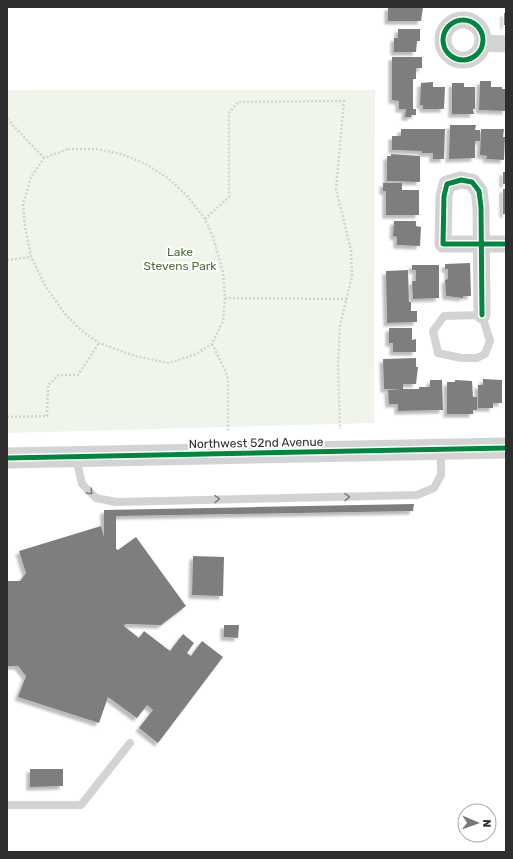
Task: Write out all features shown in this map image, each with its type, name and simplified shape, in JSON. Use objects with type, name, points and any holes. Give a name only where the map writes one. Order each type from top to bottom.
[{"type":"street","points":[[483,43],[506,44]]},
{"type":"street","points":[[482,315],[481,244],[481,207],[479,191],[472,182],[461,180],[447,184],[444,196],[443,244],[481,244],[506,244]]},
{"type":"street","name":"Northwest 52nd Avenue","points":[[7,458],[506,448]]},
{"type":"lane","points":[[482,315],[490,341],[485,354],[477,358],[461,358],[438,353],[433,330],[444,316],[482,315]]},
{"type":"lane","points":[[76,457],[82,484],[96,498],[116,502],[417,495],[434,488],[441,475],[441,449]]},
{"type":"lane","points":[[7,805],[81,805],[130,743]]},
{"type":"path","points":[[205,219],[229,197],[229,113],[238,102],[344,101],[336,189],[351,250],[352,276],[340,326],[338,364],[340,429]]},
{"type":"path","points":[[7,119],[44,158]]},
{"type":"path","points":[[68,149],[98,149],[121,154],[146,164],[169,179],[188,197],[205,219],[213,237],[223,272],[225,298],[223,321],[212,344],[194,356],[168,363],[135,356],[99,343],[81,330],[65,314],[46,287],[31,257],[25,227],[24,204],[31,177],[44,158],[68,149]]},
{"type":"path","points":[[7,260],[31,257]]},
{"type":"path","points":[[225,298],[347,299]]},
{"type":"path","points":[[7,417],[47,416],[48,385],[59,375],[78,374],[99,343]]},
{"type":"path","points":[[212,344],[226,372],[228,380],[228,432]]},
{"type":"green space","name":"Lake Stevens Park","points":[[7,90],[375,90],[374,423],[7,433]]},
{"type":"building","points":[[388,7],[423,7],[421,21],[388,21]]},
{"type":"building","points":[[504,13],[506,13],[506,25],[504,25]]},
{"type":"building","points":[[398,29],[420,29],[420,41],[417,41],[416,52],[394,52],[394,38],[398,38]]},
{"type":"building","points":[[392,57],[422,57],[422,68],[416,68],[416,79],[413,79],[413,109],[416,109],[416,115],[411,115],[411,117],[405,117],[406,109],[399,109],[399,101],[392,100]]},
{"type":"building","points":[[480,81],[491,81],[491,87],[502,87],[502,89],[506,89],[506,111],[479,110]]},
{"type":"building","points":[[433,82],[433,87],[445,87],[444,109],[423,109],[423,105],[420,105],[421,83]]},
{"type":"building","points":[[452,83],[464,83],[464,87],[475,87],[474,114],[452,114]]},
{"type":"building","points":[[450,125],[476,125],[475,130],[480,130],[480,141],[475,141],[475,158],[449,159]]},
{"type":"building","points":[[401,129],[445,129],[444,159],[433,159],[433,153],[422,153],[422,151],[392,150],[392,136],[401,136]]},
{"type":"building","points":[[481,129],[504,129],[504,160],[486,159],[487,156],[480,155]]},
{"type":"building","points":[[391,154],[420,156],[420,182],[387,181],[387,156],[391,156]]},
{"type":"building","points":[[503,172],[506,172],[506,184],[503,184]]},
{"type":"building","points":[[383,183],[402,183],[402,190],[419,190],[419,215],[386,215],[386,191],[383,191]]},
{"type":"building","points":[[503,189],[506,189],[506,214],[503,214]]},
{"type":"building","points":[[394,221],[416,221],[416,226],[421,227],[420,246],[397,245],[397,237],[393,236]]},
{"type":"building","points":[[470,263],[471,296],[463,296],[463,298],[446,296],[445,280],[448,279],[448,269],[445,269],[445,264]]},
{"type":"building","points":[[412,265],[439,265],[439,298],[413,299],[412,281],[416,281],[416,270],[412,270]]},
{"type":"building","points":[[408,270],[409,302],[411,302],[411,311],[417,311],[417,322],[387,323],[386,271]]},
{"type":"building","points":[[389,328],[412,328],[412,340],[416,339],[416,352],[393,352],[393,343],[389,343]]},
{"type":"building","points":[[416,358],[416,367],[418,367],[416,384],[403,384],[403,389],[430,387],[430,380],[442,380],[443,410],[398,411],[398,404],[389,404],[388,390],[400,389],[384,389],[383,359]]},
{"type":"building","points":[[483,379],[502,380],[502,403],[493,403],[493,408],[478,408],[478,385],[483,385]]},
{"type":"building","points":[[455,380],[472,381],[473,397],[477,397],[477,410],[473,410],[473,414],[447,414],[447,382],[455,382]]},
{"type":"building","points":[[414,504],[413,511],[116,516],[116,549],[118,550],[136,537],[186,606],[161,625],[125,624],[124,626],[139,638],[144,631],[170,651],[183,634],[194,643],[187,653],[191,656],[202,641],[223,657],[158,743],[139,728],[153,710],[147,705],[137,718],[108,697],[99,723],[18,697],[26,676],[18,666],[7,666],[7,581],[20,581],[26,573],[19,551],[101,526],[104,537],[104,510]]},
{"type":"building","points":[[193,556],[224,557],[223,596],[192,595]]},
{"type":"building","points":[[224,625],[239,625],[238,638],[224,637]]},
{"type":"building","points":[[30,769],[63,769],[63,786],[30,787]]},
{"type":"cycle path","points":[[467,20],[474,23],[480,29],[483,40],[482,48],[474,57],[467,60],[459,60],[452,57],[444,48],[443,36],[446,29],[455,21],[467,20]]},
{"type":"cycle path","points":[[482,315],[481,207],[479,191],[472,182],[461,180],[447,184],[444,196],[443,244],[506,244]]},
{"type":"cycle path","points":[[7,458],[506,448]]}]
